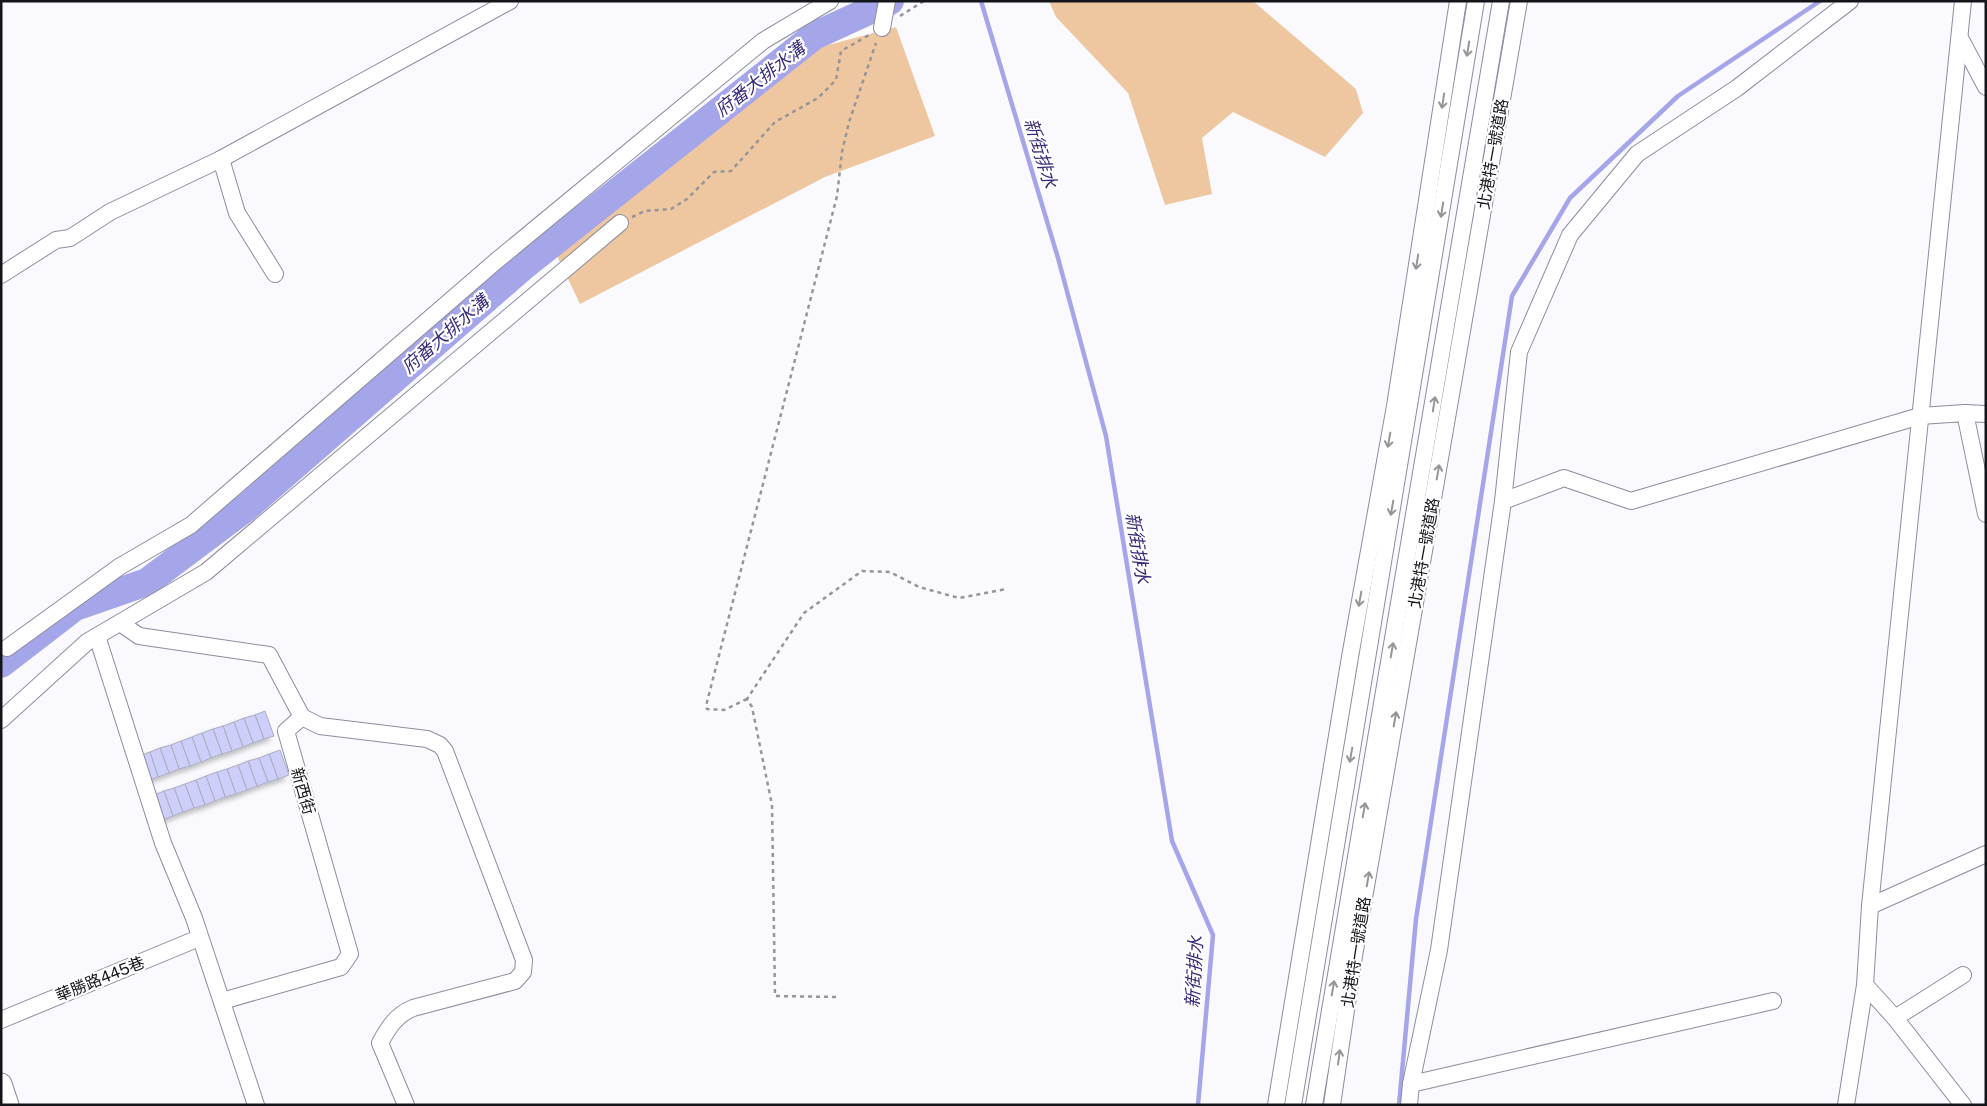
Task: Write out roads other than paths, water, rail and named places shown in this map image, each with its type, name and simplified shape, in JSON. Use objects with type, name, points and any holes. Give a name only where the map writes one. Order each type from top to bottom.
[{"type":"main road","points":[[1,1084],[8,1105]]},
{"type":"street","points":[[1,275],[56,240],[70,238],[110,212],[221,159],[510,1]]},
{"type":"street","points":[[6,648],[119,567],[191,525],[495,262],[755,48],[830,1]]},
{"type":"street","points":[[882,28],[887,1]]},
{"type":"street","points":[[1276,1105],[1350,657],[1395,406],[1458,1]]},
{"type":"street","points":[[1293,1105],[1476,1]]},
{"type":"street","name":"北港特一號道路","points":[[1314,1105],[1501,1]]},
{"type":"street","name":"北港特一號道路","points":[[1332,1105],[1354,956],[1519,1]]},
{"type":"street","points":[[1409,1105],[1411,1084],[1439,950],[1503,501],[1519,352],[1570,236],[1637,154],[1737,88],[1850,1]]},
{"type":"street","points":[[1846,1105],[1864,985],[1870,906],[1963,1]]},
{"type":"street","points":[[1960,38],[1986,87]]},
{"type":"street","points":[[221,159],[237,212],[275,274]]},
{"type":"street","points":[[1,720],[86,642],[206,572],[620,223]]},
{"type":"street","points":[[1503,501],[1564,478],[1631,502],[1920,416],[1966,413],[1986,414]]},
{"type":"street","points":[[1966,413],[1986,514]]},
{"type":"street","points":[[120,623],[138,636],[269,654],[302,717],[320,726],[427,739],[440,745],[445,751],[524,960],[523,972],[515,981],[413,1008],[398,1016],[390,1025],[380,1043],[406,1105]]},
{"type":"street","points":[[97,636],[163,843],[194,918],[256,1105]]},
{"type":"street","name":"新西街","points":[[222,1001],[341,967],[350,954],[286,731],[302,717]]},
{"type":"street","points":[[1870,906],[1986,854]]},
{"type":"street","name":"華勝路445巷","points":[[1,1020],[200,938]]},
{"type":"street","points":[[1895,1018],[1963,975]]},
{"type":"street","points":[[1864,985],[1895,1018],[1963,1105]]},
{"type":"street","points":[[1411,1084],[1773,1001]]},
{"type":"waterway","name":"府番大排水溝","points":[[1,664],[75,607],[147,582],[247,507],[525,265],[814,36],[890,1]]},
{"type":"waterway","name":"新街排水","points":[[981,1],[1058,258],[1106,436],[1172,841],[1213,935],[1198,1105]]},
{"type":"waterway","points":[[1399,1105],[1416,919],[1512,296],[1570,198],[1678,96],[1820,1]]}]
